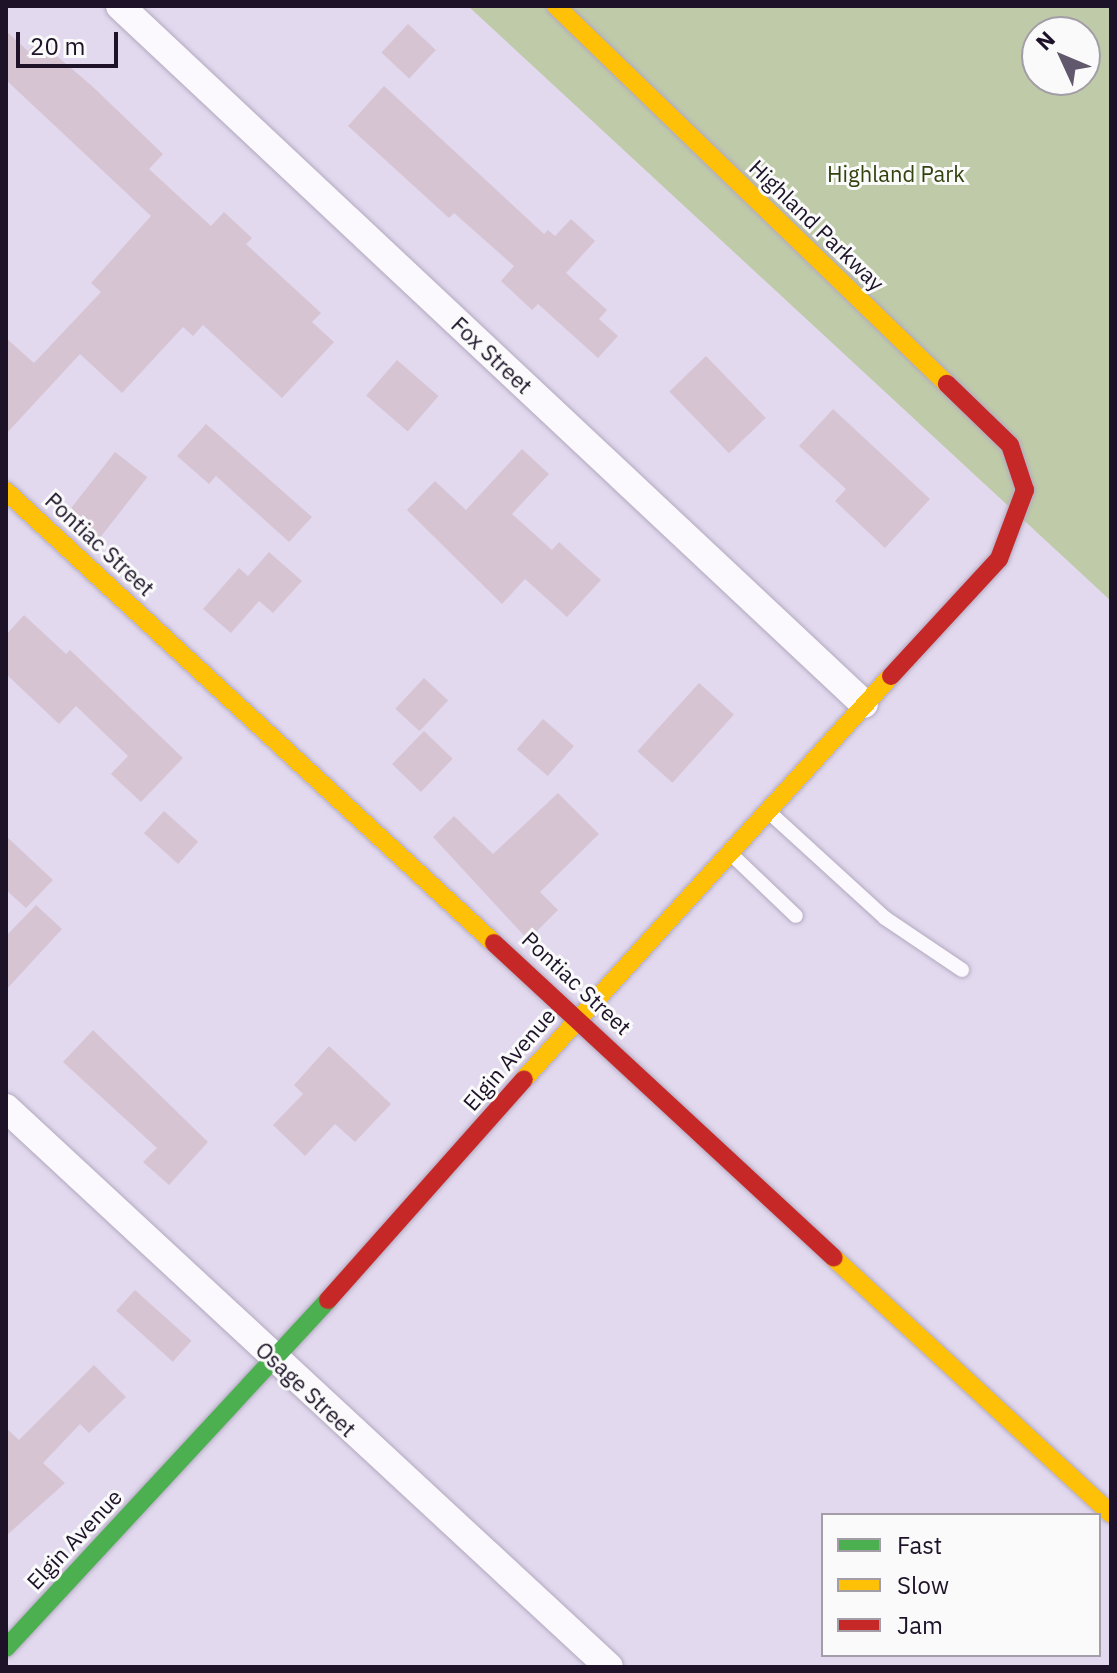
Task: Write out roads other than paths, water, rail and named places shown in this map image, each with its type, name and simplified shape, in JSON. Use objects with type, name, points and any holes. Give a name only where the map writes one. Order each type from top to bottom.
[{"type":"street","name":"Fox Street","points":[[120,6],[864,704]]},
{"type":"street","name":"Highland Parkway","points":[[556,6],[1010,445],[1025,490]]},
{"type":"street","name":"Elgin Avenue","points":[[6,1648],[275,1360],[579,1017],[999,559],[1025,490]]},
{"type":"street","name":"Pontiac Street","points":[[6,491],[579,1017],[1111,1514]]},
{"type":"street","name":"Osage Street","points":[[6,1108],[609,1667]]},
{"type":"lane","points":[[767,810],[885,918],[962,970]]},
{"type":"lane","points":[[729,852],[796,916]]},
{"type":"park label","name":"Highland Park","points":[[896,174]]}]
